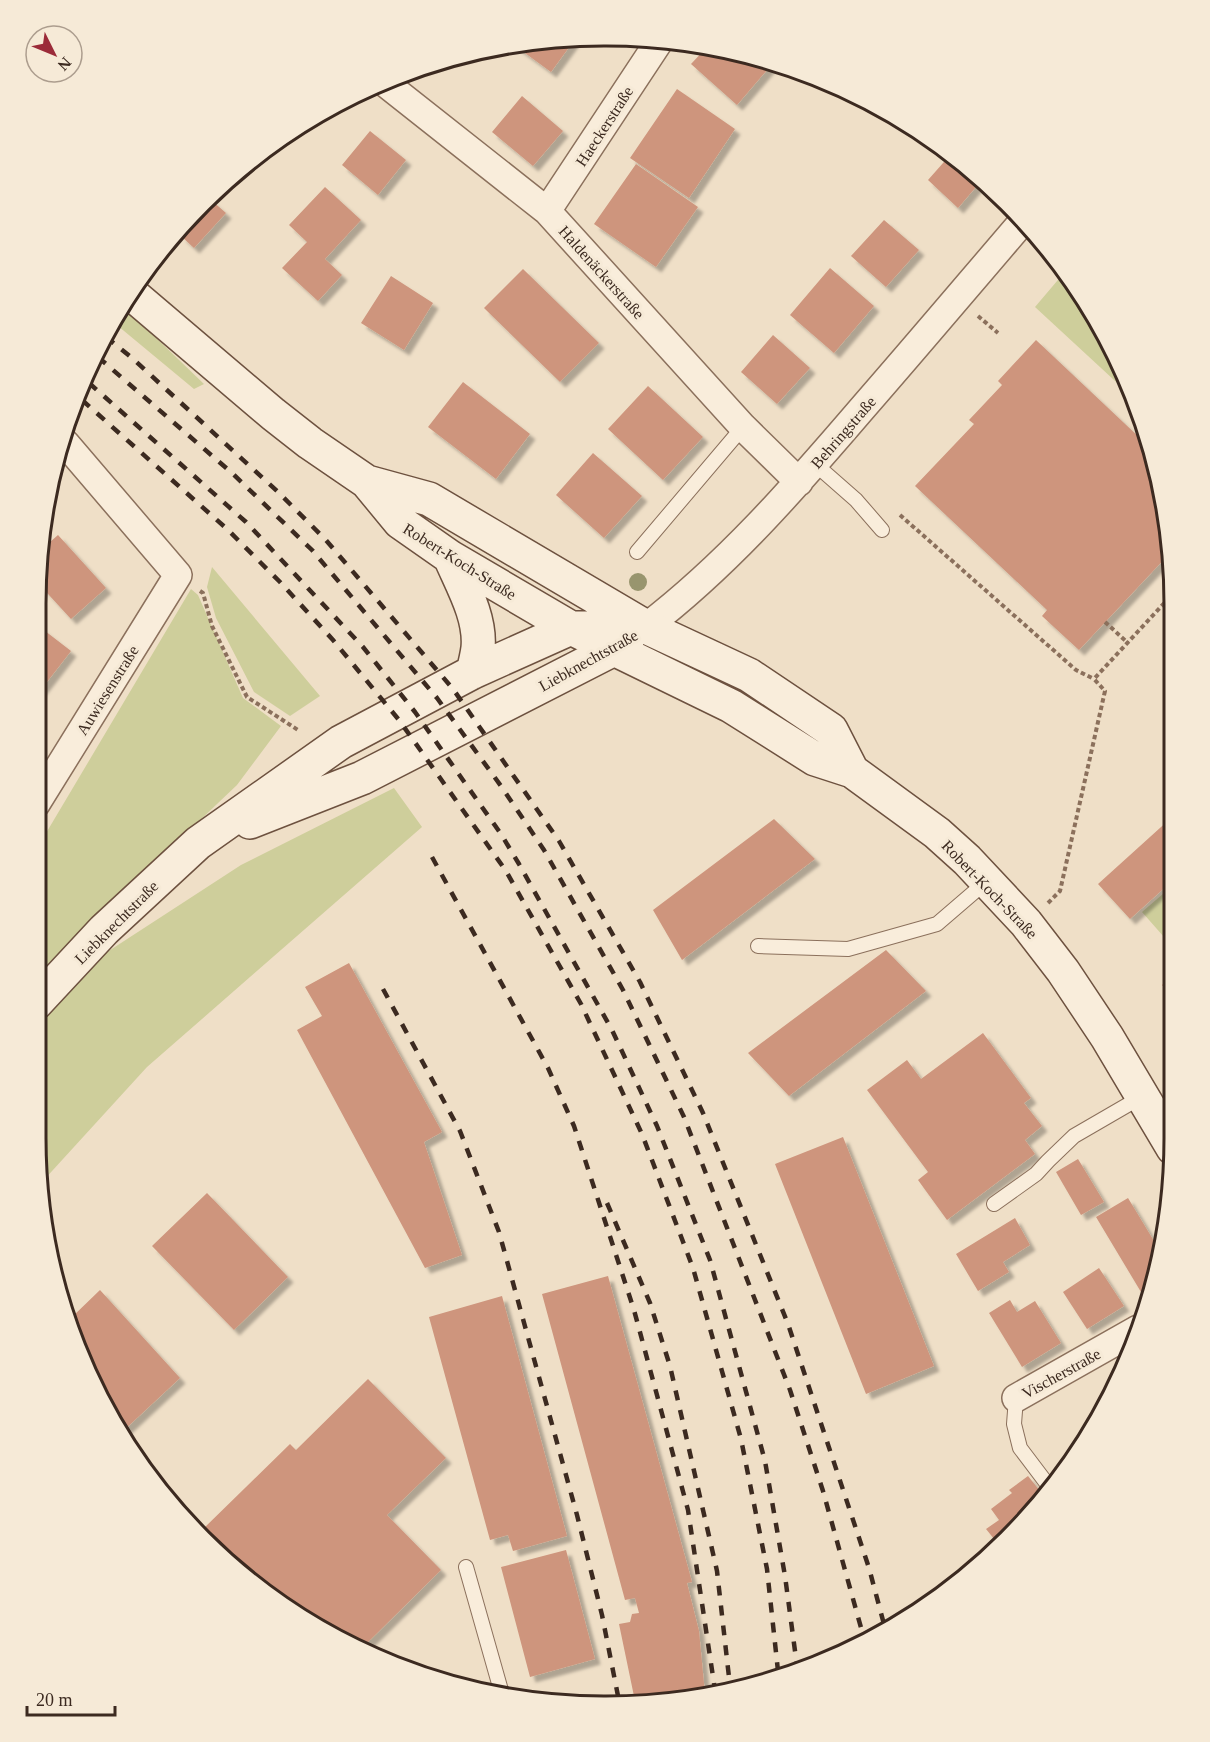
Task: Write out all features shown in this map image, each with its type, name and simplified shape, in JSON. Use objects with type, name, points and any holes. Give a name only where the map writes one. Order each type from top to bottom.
[{"type":"main road","points":[[138,299],[282,421],[368,482]]},
{"type":"main road","name":"Robert-Koch-Straße","points":[[368,482],[400,522],[450,557],[571,628],[731,706],[815,759],[852,771],[937,833],[967,860],[1026,923],[1063,971],[1107,1037],[1164,1132]]},
{"type":"main road","name":"Robert-Koch-Straße","points":[[368,482],[429,499],[646,627],[749,675],[831,730],[852,771]]},
{"type":"main road","points":[[450,557],[477,627],[478,647],[473,672]]},
{"type":"main road","name":"Liebknechtstraße","points":[[46,992],[104,930],[198,843],[342,742],[473,672],[571,628],[646,627]]},
{"type":"main road","name":"Liebknechtstraße","points":[[198,843],[362,778],[614,649],[646,627]]},
{"type":"street","name":"Haeckerstraße","points":[[547,211],[654,49]]},
{"type":"street","name":"Haldenäckerstraße","points":[[392,89],[547,211],[743,427],[807,473]]},
{"type":"street","name":"Behringstraße","points":[[646,627],[675,605],[711,572],[807,473],[1017,228]]},
{"type":"street","points":[[69,448],[178,575]]},
{"type":"street","name":"Auwiesenstraße","points":[[46,788],[178,575]]},
{"type":"street","name":"Vischerstraße","points":[[1016,1398],[1127,1335]]},
{"type":"lane","points":[[637,552],[743,427]]},
{"type":"lane","points":[[807,473],[856,500],[882,530]]},
{"type":"lane","points":[[758,946],[848,949],[937,924],[987,881]]},
{"type":"lane","points":[[994,1204],[1036,1174],[1074,1136],[1143,1096]]},
{"type":"lane","points":[[1016,1398],[1014,1424],[1020,1449],[1045,1481]]},
{"type":"lane","points":[[466,1567],[500,1686]]},
{"type":"path","points":[[894,510],[1076,670],[1094,679],[1105,692],[1060,891]]},
{"type":"path","points":[[178,575],[203,593],[212,627],[247,697],[298,730]]},
{"type":"path","points":[[1094,679],[1164,604]]},
{"type":"path","points":[[1105,622],[1128,643]]},
{"type":"green space","points":[[1058,280],[1089,326],[1117,383],[1035,307]]},
{"type":"green space","points":[[129,314],[204,384],[194,389],[120,328]]},
{"type":"green space","points":[[212,567],[320,696],[290,716],[254,692],[216,618],[207,587]]},
{"type":"green space","points":[[191,589],[198,595],[243,698],[281,726],[237,785],[46,966],[46,833]]},
{"type":"green space","points":[[394,788],[422,827],[147,1067],[48,1175],[46,1016],[101,956],[241,865]]},
{"type":"green space","points":[[1164,893],[1164,937],[1142,912]]},
{"type":"building","points":[[568,48],[551,72],[524,52]]},
{"type":"building","points":[[700,55],[766,71],[737,105],[691,64]]},
{"type":"building","points":[[677,89],[735,129],[689,198],[630,158]]},
{"type":"building","points":[[522,96],[563,131],[533,166],[492,132]]},
{"type":"building","points":[[370,131],[406,160],[378,195],[342,165]]},
{"type":"building","points":[[944,162],[976,187],[958,208],[928,180]]},
{"type":"building","points":[[636,164],[698,207],[656,267],[594,224]]},
{"type":"building","points":[[325,187],[361,220],[325,259],[342,275],[318,301],[282,268],[307,242],[289,225]]},
{"type":"building","points":[[216,204],[226,213],[194,248],[184,239]]},
{"type":"building","points":[[884,220],[919,250],[886,287],[851,256]]},
{"type":"building","points":[[830,268],[874,306],[834,353],[790,315]]},
{"type":"building","points":[[523,269],[599,343],[560,382],[484,308]]},
{"type":"building","points":[[391,276],[433,303],[404,350],[361,323]]},
{"type":"building","points":[[773,335],[810,368],[777,404],[741,372]]},
{"type":"building","points":[[1036,340],[1137,435],[1153,496],[1162,562],[1079,650],[1042,616],[1047,610],[915,486],[974,424],[969,420],[1002,385],[998,381]]},
{"type":"building","points":[[463,382],[530,434],[496,479],[428,427]]},
{"type":"building","points":[[648,386],[703,437],[663,480],[608,429]]},
{"type":"building","points":[[593,453],[642,496],[604,538],[556,495]]},
{"type":"building","points":[[58,535],[106,588],[71,619],[47,592],[50,542]]},
{"type":"building","points":[[46,632],[71,651],[46,683]]},
{"type":"building","points":[[774,819],[815,859],[682,960],[653,910]]},
{"type":"building","points":[[1164,824],[1164,888],[1130,919],[1098,884]]},
{"type":"building","points":[[886,950],[926,991],[789,1096],[748,1053]]},
{"type":"building","points":[[349,963],[442,1132],[424,1142],[462,1255],[425,1268],[297,1030],[322,1016],[305,987]]},
{"type":"building","points":[[983,1033],[1031,1098],[1024,1103],[1042,1126],[1025,1140],[1035,1154],[947,1220],[918,1180],[928,1172],[867,1090],[907,1060],[921,1079]]},
{"type":"building","points":[[843,1137],[934,1366],[866,1394],[775,1164]]},
{"type":"building","points":[[1078,1159],[1104,1202],[1081,1215],[1056,1172]]},
{"type":"building","points":[[207,1193],[288,1277],[234,1330],[152,1246]]},
{"type":"building","points":[[1128,1198],[1154,1241],[1141,1292],[1096,1217]]},
{"type":"building","points":[[1015,1218],[1030,1245],[1003,1262],[1009,1272],[978,1291],[956,1254]]},
{"type":"building","points":[[1099,1268],[1124,1306],[1087,1329],[1063,1292]]},
{"type":"building","points":[[608,1276],[692,1582],[687,1583],[699,1631],[704,1687],[634,1694],[619,1624],[630,1622],[632,1614],[639,1613],[635,1598],[625,1600],[542,1294]]},
{"type":"building","points":[[100,1290],[180,1378],[128,1427],[104,1384],[75,1314]]},
{"type":"building","points":[[502,1296],[567,1536],[513,1551],[508,1535],[490,1540],[429,1317]]},
{"type":"building","points":[[1010,1300],[1017,1312],[1035,1301],[1061,1343],[1022,1367],[989,1313]]},
{"type":"building","points":[[368,1379],[446,1458],[387,1515],[441,1570],[368,1642],[326,1621],[265,1580],[205,1527],[290,1444],[296,1450]]},
{"type":"building","points":[[1028,1476],[1038,1489],[993,1538],[986,1529],[999,1520],[991,1509],[1012,1493],[1009,1490]]},
{"type":"building","points":[[566,1550],[595,1659],[530,1677],[501,1567]]},
{"type":"railway","points":[[112,342],[277,491],[325,539],[453,689],[559,841],[640,982],[703,1113],[788,1324],[869,1568],[883,1621]]},
{"type":"railway","points":[[103,361],[232,473],[312,550],[437,698],[544,850],[623,990],[684,1117],[790,1390],[823,1491],[862,1632]]},
{"type":"railway","points":[[92,385],[246,522],[363,647],[415,712],[501,834],[612,1030],[657,1126],[710,1260],[765,1461],[785,1576],[796,1662]]},
{"type":"railway","points":[[85,402],[227,529],[280,582],[333,640],[399,720],[506,871],[581,1004],[642,1134],[693,1268],[741,1439],[767,1569],[778,1668]]},
{"type":"railway","points":[[432,857],[548,1068],[574,1126],[634,1310],[688,1510],[714,1685]]},
{"type":"railway","points":[[383,989],[460,1131],[499,1232],[577,1515],[602,1615],[618,1695]]},
{"type":"railway","points":[[607,1203],[650,1303],[670,1366],[717,1571],[729,1681]]}]
